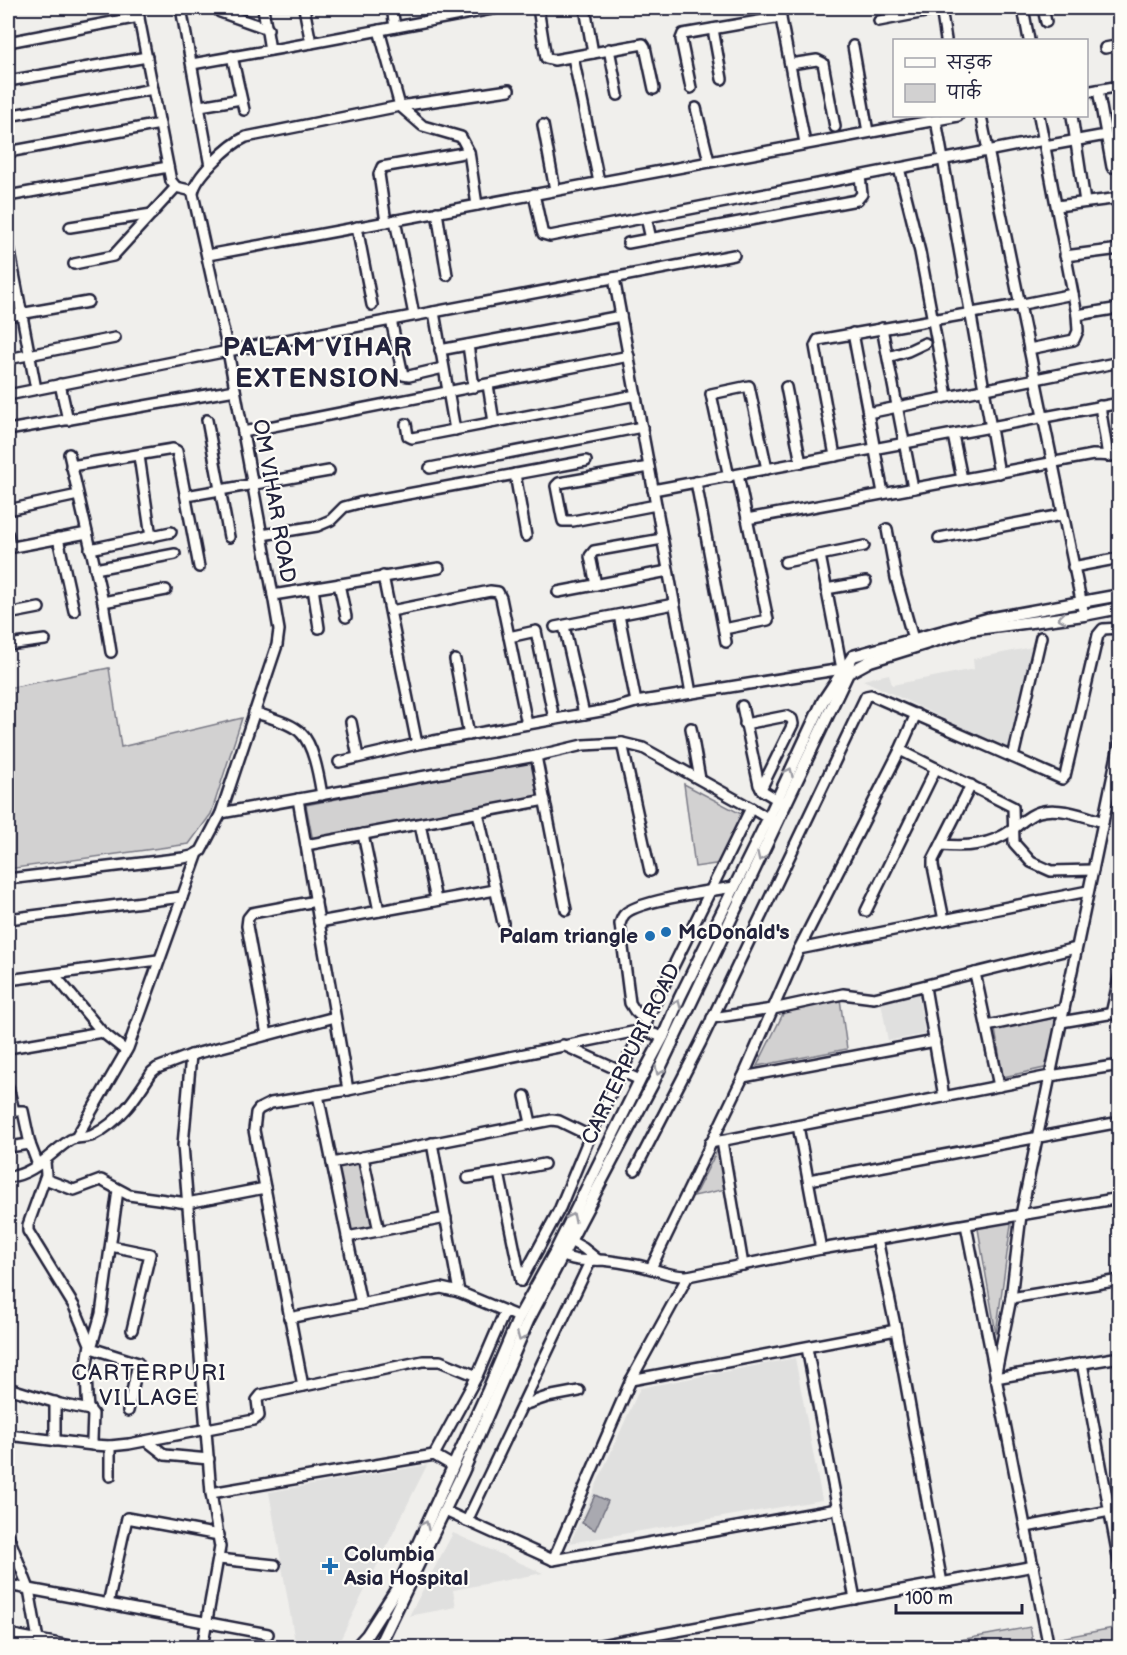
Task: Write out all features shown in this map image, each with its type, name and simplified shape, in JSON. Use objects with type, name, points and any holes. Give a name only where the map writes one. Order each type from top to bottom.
[{"type":"main road","points":[[844,670],[987,620],[1119,596]]},
{"type":"main road","points":[[916,643],[970,630],[1084,615],[1119,608]]},
{"type":"main road","name":"CARTERPURI ROAD","points":[[378,1647],[445,1511],[559,1254],[652,1085],[844,670]]},
{"type":"main road","name":"CARTERPURI ROAD","points":[[567,1239],[640,1080],[663,1037],[734,887],[773,822]]},
{"type":"main road","name":"CARTERPURI ROAD","points":[[354,1647],[368,1635],[399,1585],[519,1317],[559,1254]]},
{"type":"street","points":[[181,8],[210,166]]},
{"type":"street","points":[[219,8],[220,12],[268,29]]},
{"type":"street","points":[[263,8],[270,50]]},
{"type":"street","points":[[304,8],[311,44]]},
{"type":"street","points":[[392,8],[395,27]]},
{"type":"street","points":[[192,64],[311,44],[497,8]]},
{"type":"street","points":[[538,8],[546,58],[554,60],[643,44],[654,89]]},
{"type":"street","points":[[585,8],[593,52]]},
{"type":"street","points":[[879,21],[941,8],[946,39]]},
{"type":"street","points":[[1023,8],[1029,39]]},
{"type":"street","points":[[1043,8],[1046,22]]},
{"type":"street","points":[[8,42],[138,12],[171,181],[176,187],[193,191],[210,166],[236,141],[246,137],[400,106],[509,90]]},
{"type":"street","points":[[691,88],[682,36],[780,12],[805,143]]},
{"type":"street","points":[[713,28],[722,79]]},
{"type":"street","points":[[379,30],[400,106],[423,126],[461,137],[469,152],[477,205]]},
{"type":"street","points":[[1105,48],[1119,45]]},
{"type":"street","points":[[853,46],[868,132]]},
{"type":"street","points":[[609,49],[618,95]]},
{"type":"street","points":[[232,56],[243,110]]},
{"type":"street","points":[[8,81],[147,57]]},
{"type":"street","points":[[573,57],[599,182]]},
{"type":"street","points":[[790,64],[817,60],[823,63],[835,127]]},
{"type":"street","points":[[1088,92],[1119,86]]},
{"type":"street","points":[[8,116],[153,89]]},
{"type":"street","points":[[1098,90],[1112,167]]},
{"type":"street","points":[[200,106],[242,99]]},
{"type":"street","points":[[696,108],[709,161]]},
{"type":"street","points":[[208,255],[952,117]]},
{"type":"street","points":[[981,117],[1018,305],[1084,615]]},
{"type":"street","points":[[1029,349],[1074,340],[1078,331],[1077,315],[1039,117]]},
{"type":"street","points":[[1072,117],[1084,202]]},
{"type":"street","points":[[936,120],[999,472]]},
{"type":"street","points":[[8,152],[160,124]]},
{"type":"street","points":[[543,125],[555,190]]},
{"type":"street","points":[[534,194],[542,231],[546,235],[989,151],[1106,135]]},
{"type":"street","points":[[414,315],[379,174],[382,167],[469,152]]},
{"type":"street","points":[[8,196],[168,167]]},
{"type":"street","points":[[899,168],[920,252],[947,396]]},
{"type":"street","points":[[628,243],[857,200],[862,194],[860,176]]},
{"type":"street","points":[[74,264],[114,256],[176,187]]},
{"type":"street","name":"OM VIHAR ROAD","points":[[76,1138],[126,1051],[198,853],[205,846],[221,813],[279,637],[228,351],[193,191]]},
{"type":"street","points":[[1057,206],[1119,198]]},
{"type":"street","points":[[437,212],[447,275]]},
{"type":"street","points":[[70,227],[152,214]]},
{"type":"street","points":[[646,217],[651,239]]},
{"type":"street","points":[[357,227],[372,305]]},
{"type":"street","points":[[8,242],[11,277],[22,314],[36,389]]},
{"type":"street","points":[[1065,256],[1119,249]]},
{"type":"street","points":[[8,395],[735,255]]},
{"type":"street","points":[[614,278],[691,693]]},
{"type":"street","points":[[835,456],[815,343],[818,340],[1073,294]]},
{"type":"street","points":[[8,316],[88,302]]},
{"type":"street","points":[[1077,315],[1119,308]]},
{"type":"street","points":[[434,312],[455,430]]},
{"type":"street","points":[[440,350],[621,316]]},
{"type":"street","points":[[392,320],[403,375],[409,376],[443,368]]},
{"type":"street","points":[[882,328],[913,488]]},
{"type":"street","points":[[852,333],[883,493]]},
{"type":"street","points":[[8,358],[115,338]]},
{"type":"street","points":[[888,357],[925,343]]},
{"type":"street","points":[[468,345],[474,387]]},
{"type":"street","points":[[243,432],[629,356]]},
{"type":"street","points":[[868,413],[1119,362]]},
{"type":"street","points":[[60,384],[68,420]]},
{"type":"street","points":[[488,385],[494,422]]},
{"type":"street","points":[[724,629],[768,620],[747,519],[711,394],[749,386],[766,470]]},
{"type":"street","points":[[786,387],[801,463]]},
{"type":"street","points":[[8,430],[235,390]]},
{"type":"street","points":[[406,424],[408,436],[411,439],[636,395]]},
{"type":"street","points":[[653,490],[1119,403]]},
{"type":"street","points":[[1100,406],[1108,456]]},
{"type":"street","points":[[207,420],[229,537]]},
{"type":"street","points":[[430,468],[642,427]]},
{"type":"street","points":[[953,435],[962,479]]},
{"type":"street","points":[[71,466],[177,451],[199,567]]},
{"type":"street","points":[[69,454],[103,602],[111,652]]},
{"type":"street","points":[[747,519],[1093,455],[1119,456]]},
{"type":"street","points":[[139,456],[151,537]]},
{"type":"street","points":[[262,535],[317,526],[331,520],[344,507],[359,503],[586,461]]},
{"type":"street","points":[[649,467],[559,483],[557,488],[561,517],[567,522],[656,505]]},
{"type":"street","points":[[186,496],[329,471]]},
{"type":"street","points":[[515,474],[526,536]]},
{"type":"street","points":[[696,482],[726,642]]},
{"type":"street","points":[[8,510],[78,495]]},
{"type":"street","points":[[939,538],[1062,515]]},
{"type":"street","points":[[887,529],[896,578],[916,643]]},
{"type":"street","points":[[90,549],[171,532]]},
{"type":"street","points":[[8,535],[9,548],[87,533]]},
{"type":"street","points":[[58,538],[74,611]]},
{"type":"street","points":[[596,585],[590,556],[594,551],[662,539]]},
{"type":"street","points":[[785,561],[864,546]]},
{"type":"street","points":[[95,569],[175,554]]},
{"type":"street","points":[[339,762],[417,744],[584,714],[636,702],[844,670],[820,555]]},
{"type":"street","points":[[1073,567],[1119,558]]},
{"type":"street","points":[[273,595],[439,568]]},
{"type":"street","points":[[558,592],[668,571]]},
{"type":"street","points":[[384,576],[417,744]]},
{"type":"street","points":[[826,589],[866,582]]},
{"type":"street","points":[[339,584],[346,617]]},
{"type":"street","points":[[313,588],[319,628]]},
{"type":"street","points":[[103,602],[166,590]]},
{"type":"street","points":[[391,611],[498,592],[527,724]]},
{"type":"street","points":[[584,714],[560,626],[674,604]]},
{"type":"street","points":[[8,614],[39,608]]},
{"type":"street","points":[[619,615],[636,702]]},
{"type":"street","points":[[635,1170],[712,1018],[864,699],[871,695],[1059,779],[1064,778],[1098,635],[1103,629],[1119,628]]},
{"type":"street","points":[[509,637],[536,631],[554,719]]},
{"type":"street","points":[[1012,757],[1041,637]]},
{"type":"street","points":[[8,645],[45,640]]},
{"type":"street","points":[[454,660],[469,735]]},
{"type":"street","points":[[742,706],[761,789],[782,802]]},
{"type":"street","points":[[254,712],[303,734],[315,761],[322,795]]},
{"type":"street","points":[[651,1268],[742,1077],[799,949],[916,714]]},
{"type":"street","points":[[745,724],[786,716],[792,719],[793,724],[761,789]]},
{"type":"street","points":[[351,722],[358,756]]},
{"type":"street","points":[[691,728],[700,779]]},
{"type":"street","points":[[995,1378],[1011,1298],[1021,1215],[1119,741]]},
{"type":"street","points":[[221,813],[536,756],[583,745],[622,743],[643,748],[773,822]]},
{"type":"street","points":[[622,743],[650,871]]},
{"type":"street","points":[[900,750],[1013,807],[1012,830],[1017,848],[1039,867],[1051,871],[1093,870]]},
{"type":"street","points":[[536,756],[566,910]]},
{"type":"street","points":[[866,910],[936,768]]},
{"type":"street","points":[[944,920],[933,866],[940,844],[971,785]]},
{"type":"street","points":[[298,799],[348,1090]]},
{"type":"street","points":[[306,845],[545,800]]},
{"type":"street","points":[[521,1281],[560,1208],[590,1136],[621,1071],[752,808]]},
{"type":"street","points":[[940,844],[966,847],[995,840],[1030,816],[1043,811],[1063,812],[1103,822]]},
{"type":"street","points":[[478,813],[502,923]]},
{"type":"street","points":[[420,824],[436,900]]},
{"type":"street","points":[[363,834],[379,911]]},
{"type":"street","points":[[8,879],[183,858],[198,853]]},
{"type":"street","points":[[663,1037],[645,1026],[630,1003],[620,924],[624,914],[636,907],[734,887]]},
{"type":"street","points":[[319,922],[495,890]]},
{"type":"street","points":[[799,949],[1088,891]]},
{"type":"street","points":[[8,919],[183,897]]},
{"type":"street","points":[[267,1035],[248,918],[252,913],[316,901]]},
{"type":"street","points":[[712,1018],[773,1009],[843,994],[874,998],[1076,948]]},
{"type":"street","points":[[8,980],[158,960]]},
{"type":"street","points":[[975,973],[999,1086]]},
{"type":"street","points":[[54,974],[102,1032],[126,1051]]},
{"type":"street","points":[[1061,1022],[1115,1013],[1119,974]]},
{"type":"street","points":[[925,987],[944,1097]]},
{"type":"street","points":[[987,1026],[1064,1010]]},
{"type":"street","points":[[8,1178],[22,1174],[41,1163],[76,1138],[85,1138],[94,1134],[125,1111],[157,1068],[190,1055],[335,1017]]},
{"type":"street","points":[[303,1386],[254,1130],[256,1113],[259,1109],[271,1103],[348,1090],[645,1026]]},
{"type":"street","points":[[8,1048],[102,1032]]},
{"type":"street","points":[[742,1077],[934,1041]]},
{"type":"street","points":[[563,1045],[640,1080]]},
{"type":"street","points":[[190,1055],[183,1138],[211,1493],[219,1535],[219,1559],[202,1647]]},
{"type":"street","points":[[710,1143],[1050,1076],[1119,1065]]},
{"type":"street","points":[[8,1087],[14,1111],[23,1111],[30,1144],[41,1163],[45,1179],[28,1225],[28,1231],[74,1306],[91,1348]]},
{"type":"street","points":[[318,1095],[361,1304]]},
{"type":"street","points":[[525,1096],[531,1124]]},
{"type":"street","points":[[332,1163],[552,1120],[590,1136]]},
{"type":"street","points":[[809,1180],[1119,1122]]},
{"type":"street","points":[[798,1126],[821,1249]]},
{"type":"street","points":[[722,1141],[743,1265]]},
{"type":"street","points":[[432,1143],[459,1292]]},
{"type":"street","points":[[8,1147],[30,1144]]},
{"type":"street","points":[[363,1157],[379,1230]]},
{"type":"street","points":[[468,1178],[544,1164]]},
{"type":"street","points":[[499,1173],[521,1281]]},
{"type":"street","points":[[45,1179],[75,1190],[101,1180],[118,1190],[150,1198],[188,1203],[265,1188]]},
{"type":"street","points":[[93,1445],[93,1414],[88,1405],[87,1370],[101,1314],[118,1190]]},
{"type":"street","points":[[559,1254],[688,1276],[821,1249],[1119,1198]]},
{"type":"street","points":[[347,1237],[446,1218]]},
{"type":"street","points":[[966,1225],[1049,1647]]},
{"type":"street","points":[[567,1239],[594,1261]]},
{"type":"street","points":[[877,1239],[942,1583]]},
{"type":"street","points":[[111,1245],[150,1254],[132,1330]]},
{"type":"street","points":[[467,1521],[594,1261]]},
{"type":"street","points":[[553,1560],[631,1380],[688,1276]]},
{"type":"street","points":[[1011,1298],[1119,1280]]},
{"type":"street","points":[[521,1281],[536,1289]]},
{"type":"street","points":[[289,1318],[441,1288],[459,1292],[519,1317]]},
{"type":"street","points":[[434,1455],[477,1376],[505,1311]]},
{"type":"street","points":[[631,1380],[896,1330]]},
{"type":"street","points":[[91,1348],[138,1363],[128,1411]]},
{"type":"street","points":[[807,1348],[855,1599]]},
{"type":"street","points":[[995,1378],[1119,1357]]},
{"type":"street","points":[[8,1435],[55,1442],[110,1446],[254,1420],[259,1416],[257,1400],[259,1396],[423,1361],[440,1361],[477,1376]]},
{"type":"street","points":[[1082,1363],[1119,1567]]},
{"type":"street","points":[[8,1388],[90,1410]]},
{"type":"street","points":[[523,1405],[547,1397],[579,1391]]},
{"type":"street","points":[[55,1402],[55,1442]]},
{"type":"street","points":[[147,1441],[165,1455],[209,1459]]},
{"type":"street","points":[[110,1446],[110,1476]]},
{"type":"street","points":[[211,1493],[434,1455],[453,1466]]},
{"type":"street","points":[[445,1511],[553,1560],[837,1509]]},
{"type":"street","points":[[1026,1527],[1119,1509]]},
{"type":"street","points":[[108,1604],[127,1518],[219,1535]]},
{"type":"street","points":[[8,1535],[29,1589],[34,1644]]},
{"type":"street","points":[[219,1559],[275,1565]]},
{"type":"street","points":[[584,1647],[1034,1566]]},
{"type":"street","points":[[8,1585],[268,1634]]},
{"type":"street","points":[[8,1634],[34,1644]]},
{"type":"street","points":[[8,1643],[81,1647]]},
{"type":"shaded area","points":[[1032,647],[1008,749],[863,680],[889,674],[892,685],[974,669],[973,659]]},
{"type":"shaded area","points":[[918,994],[925,1034],[888,1041],[881,1001]]},
{"type":"shaded area","points":[[795,1358],[822,1500],[570,1543],[640,1388]]},
{"type":"shaded area","name":"Columbia Asia Hospital","points":[[427,1465],[340,1640],[296,1647],[269,1492]]},
{"type":"shaded area","points":[[595,1495],[608,1501],[595,1530],[582,1523]]},
{"type":"shaded area","points":[[453,1533],[543,1573],[453,1590],[456,1607],[409,1616]]},
{"type":"green space","points":[[109,668],[121,747],[242,718],[211,814],[189,844],[8,869],[8,688]]},
{"type":"green space","points":[[531,761],[539,797],[313,841],[306,805]]},
{"type":"green space","points":[[684,784],[745,816],[722,863],[695,867]]},
{"type":"green space","points":[[840,999],[847,1049],[757,1066],[785,1010]]},
{"type":"green space","points":[[1060,1017],[1049,1067],[1003,1077],[995,1029]]},
{"type":"green space","points":[[718,1149],[726,1189],[694,1196]]},
{"type":"green space","points":[[360,1162],[373,1227],[350,1232],[337,1167]]},
{"type":"green space","points":[[1012,1217],[996,1334],[977,1223]]},
{"type":"green space","points":[[1030,1627],[1034,1647],[922,1647]]},
{"type":"green space","points":[[1119,1627],[1119,1647],[1056,1647],[1055,1639]]},
{"type":"place","name":"McDonald's","points":[[666,932]]},
{"type":"place","name":"Palam triangle","points":[[650,936]]},
{"type":"place","name":"Columbia Asia Hospital","points":[[330,1566]]},
{"type":"district","name":"PALAM VIHAR EXTENSION","points":[[318,364]]},
{"type":"district","name":"CARTERPURI VILLAGE","points":[[149,1386]]}]
